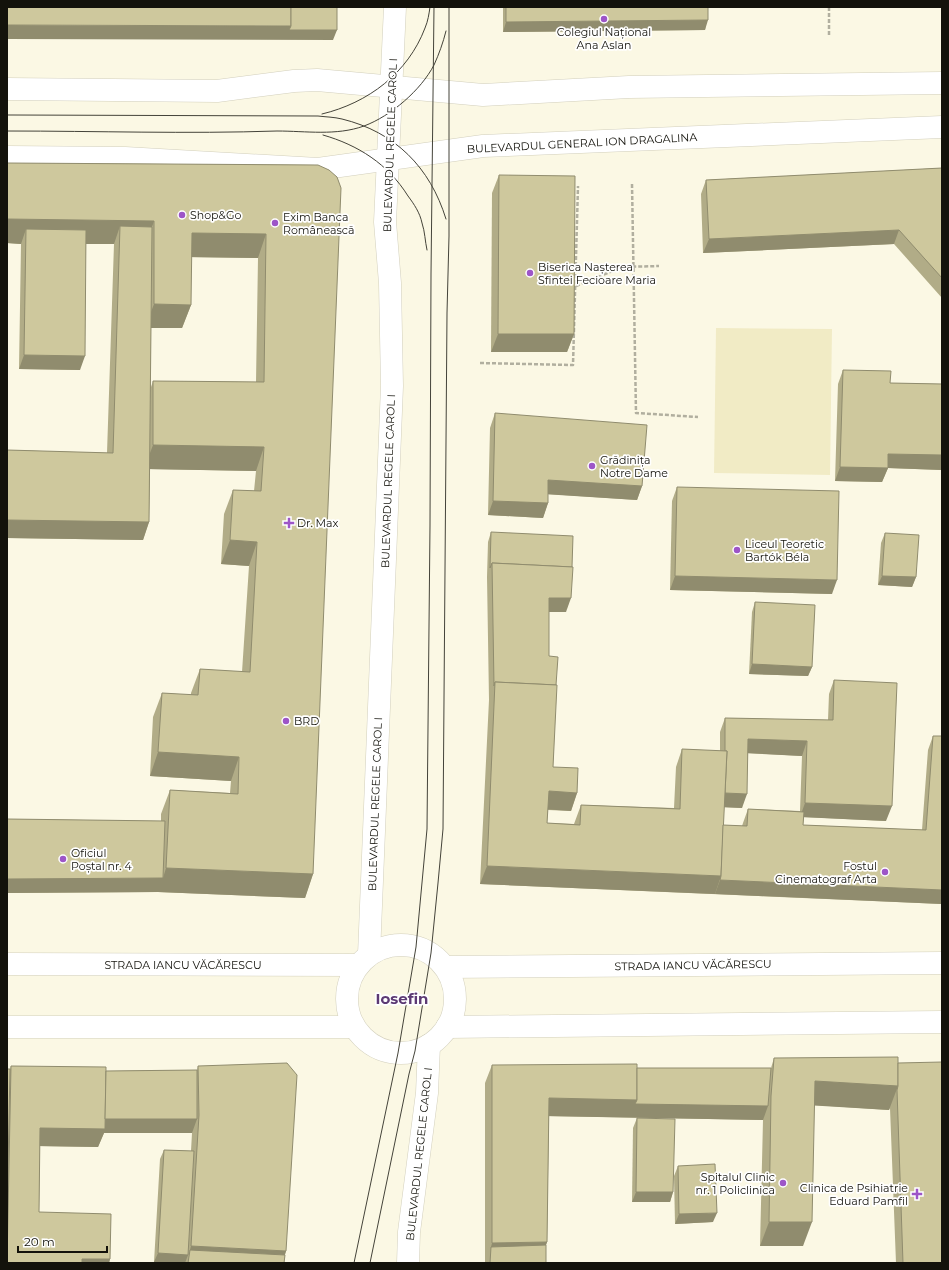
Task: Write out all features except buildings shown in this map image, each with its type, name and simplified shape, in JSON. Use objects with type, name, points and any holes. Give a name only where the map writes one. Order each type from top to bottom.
[{"type":"street","name":"BULEVARDUL REGELE CAROL I","points":[[364,960],[392,386],[390,283],[385,222],[395,7]]},
{"type":"street","points":[[7,89],[218,91],[294,81],[317,80],[483,95],[630,87],[942,83]]},
{"type":"street","name":"BULEVARDUL GENERAL ION DRAGALINA","points":[[7,157],[125,158],[318,169],[483,146],[942,128]]},
{"type":"street","points":[[400,945],[416,947],[431,953],[444,967],[452,981],[455,996],[453,1012],[447,1027],[440,1037],[430,1045],[415,1052],[398,1053],[385,1051],[372,1046],[362,1037],[354,1026],[348,1012],[347,995],[350,979],[364,960],[384,947],[400,945]]},
{"type":"street","name":"STRADA IANCU VĂCĂRESCU","points":[[7,964],[364,960]]},
{"type":"street","name":"STRADA IANCU VĂCĂRESCU","points":[[444,967],[942,963]]},
{"type":"street","points":[[447,1027],[942,1022]]},
{"type":"street","points":[[7,1028],[354,1026]]},
{"type":"street","name":"BULEVARDUL REGELE CAROL I","points":[[408,1263],[409,1232],[427,1093],[430,1045]]},
{"type":"path","points":[[829,7],[829,35]]},
{"type":"path","points":[[632,184],[636,413],[698,417]]},
{"type":"path","points":[[480,363],[573,365],[578,186]]},
{"type":"path","points":[[576,286],[622,268],[659,266]]},
{"type":"shaded area","points":[[716,328],[832,329],[830,475],[714,473]]},
{"type":"tram line","points":[[322,114],[339,109],[370,94],[397,72],[418,44],[426,25],[430,7]]},
{"type":"tram line","points":[[354,1263],[398,1053],[416,947],[427,829],[434,7]]},
{"type":"tram line","points":[[370,1263],[415,1051],[431,953],[443,829],[447,313],[449,236],[449,7]]},
{"type":"tram line","points":[[7,131],[332,132],[353,129],[374,122],[395,109],[413,93],[434,65],[446,31]]},
{"type":"tram line","points":[[7,115],[318,116],[342,119],[361,125],[378,133],[408,154],[430,183],[439,200],[446,219]]},
{"type":"tram line","points":[[323,135],[360,150],[382,165],[391,174],[418,212],[423,226],[427,250]]},
{"type":"place","name":"Colegiul Național Ana Aslan","points":[[604,19]]},
{"type":"place","name":"Shop&Go","points":[[182,215]]},
{"type":"place","name":"Exim Banca Românească","points":[[275,223]]},
{"type":"place","name":"Biserica Nașterea Sfintei Fecioare Maria","points":[[530,273]]},
{"type":"place","name":"Grădinița Notre Dame","points":[[592,466]]},
{"type":"place","name":"Dr. Max","points":[[289,523]]},
{"type":"place","name":"Liceul Teoretic Bartók Béla","points":[[737,550]]},
{"type":"place","name":"BRD","points":[[286,721]]},
{"type":"place","name":"Oficiul Poștal nr. 4","points":[[63,859]]},
{"type":"place","name":"Fostul Cinematograf Arta","points":[[885,872]]},
{"type":"place","name":"Spitalul Clinic nr. 1 Policlinica","points":[[783,1183]]},
{"type":"place","name":"Clinica de Psihiatrie Eduard Pamfil","points":[[917,1194]]},
{"type":"district","name":"Iosefin","points":[[402,999]]}]
